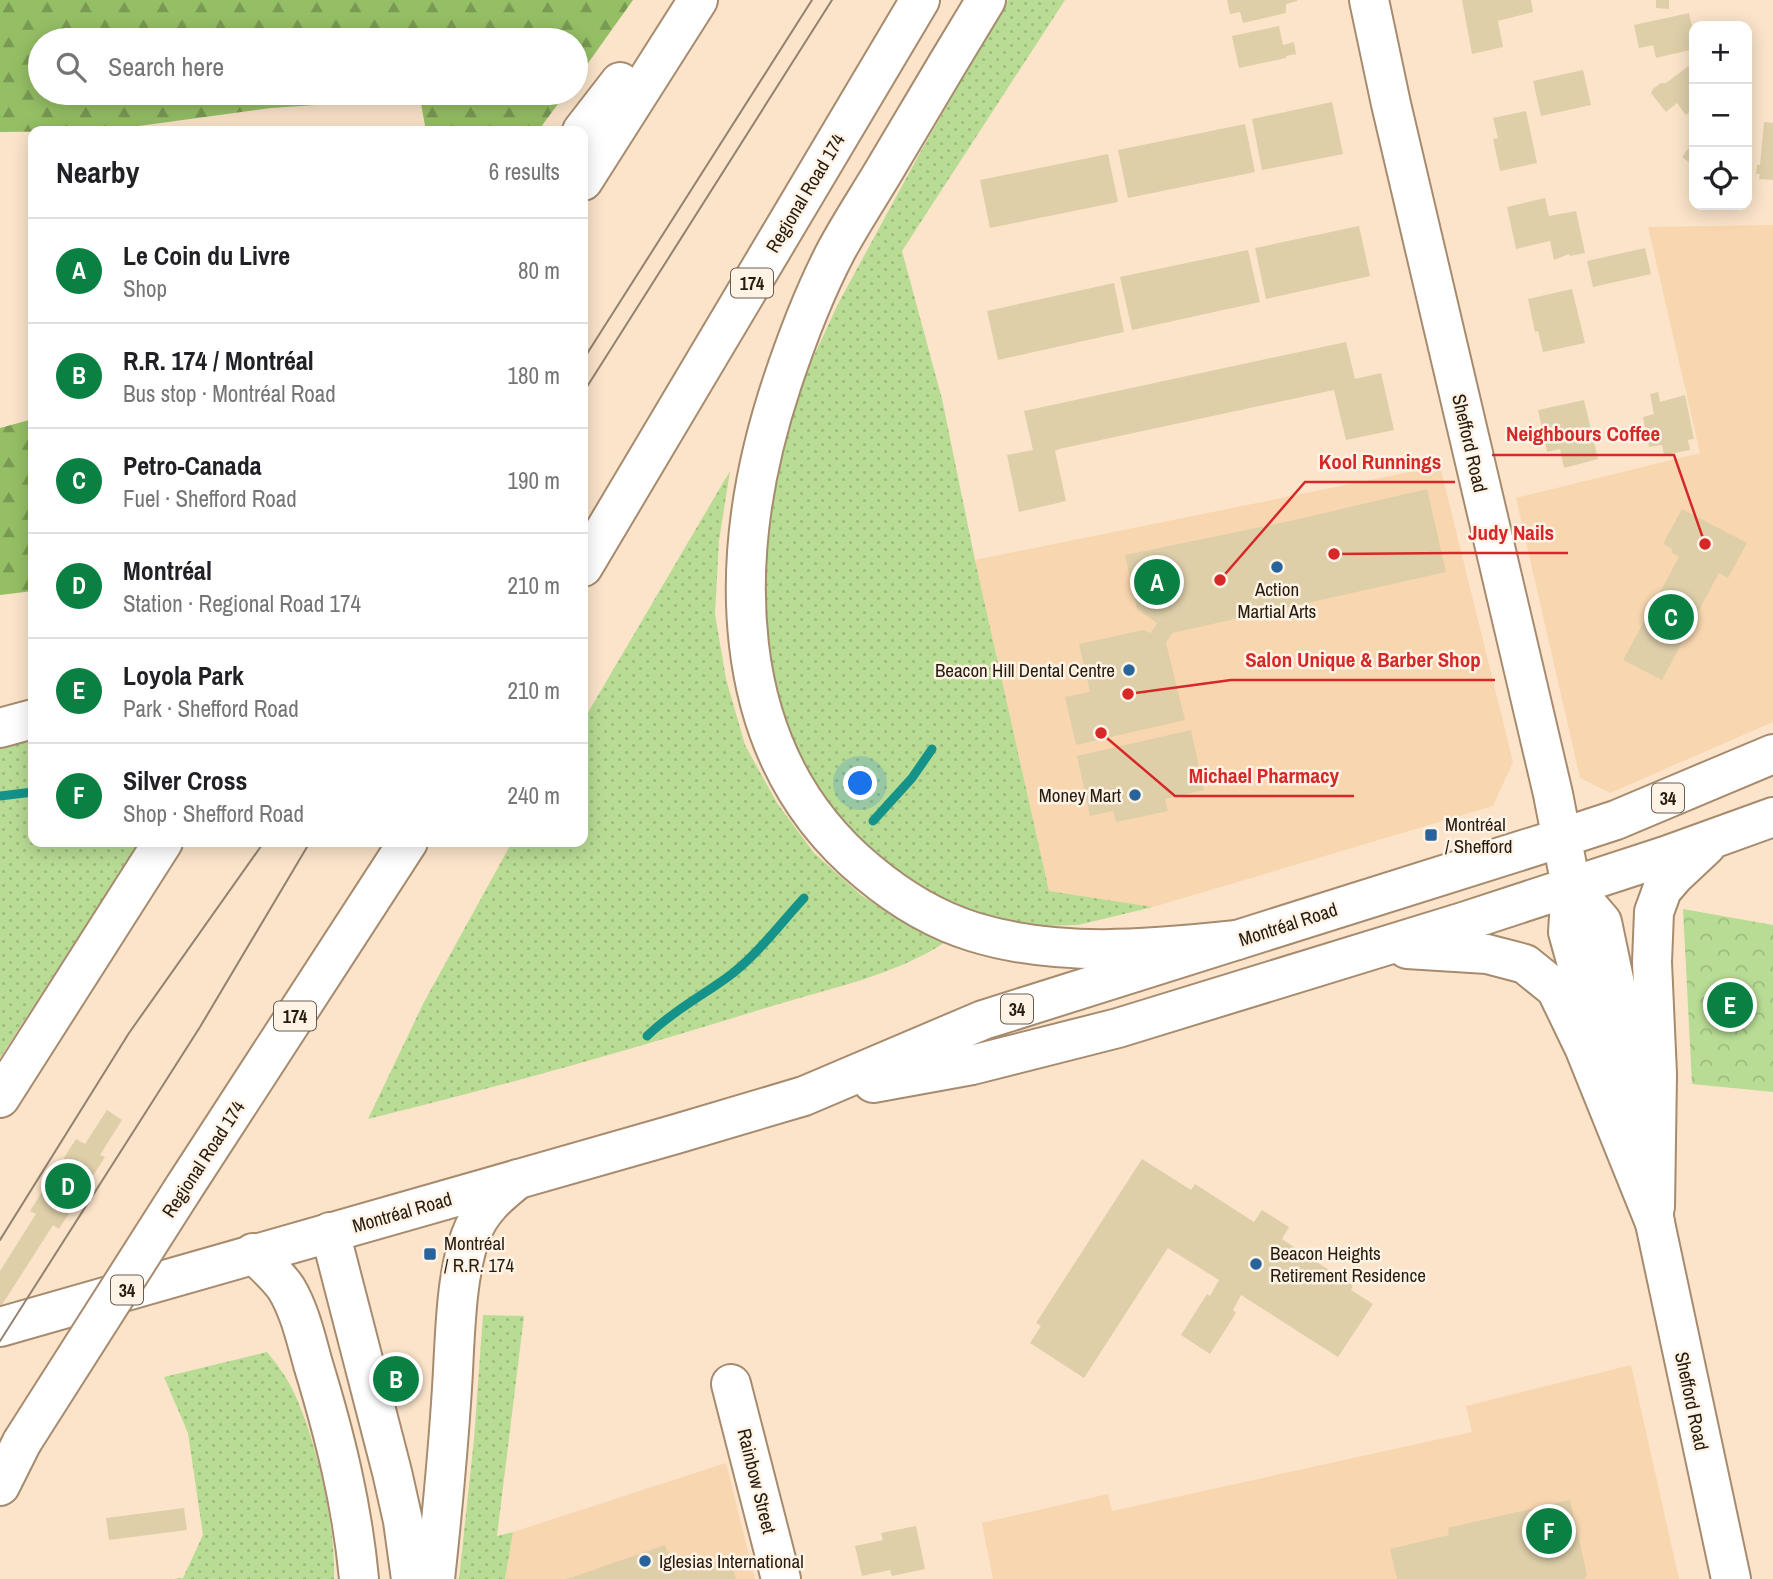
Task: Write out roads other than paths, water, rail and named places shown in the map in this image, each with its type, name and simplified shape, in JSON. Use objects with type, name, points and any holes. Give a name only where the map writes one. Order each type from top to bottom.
[{"type":"main road","points":[[586,126],[683,0]]},
{"type":"main road","points":[[588,173],[698,0]]},
{"type":"main road","name":"Regional Road 174","points":[[588,559],[920,0]]},
{"type":"main road","points":[[986,0],[836,251],[813,301],[782,383],[755,479],[746,542],[746,614],[755,687],[776,751],[806,806],[842,851],[889,890],[929,914],[980,934],[1086,950],[1143,950],[1237,940]]},
{"type":"main road","name":"Shefford Road","points":[[1369,0],[1393,116],[1553,794],[1571,886],[1568,932],[1610,1086],[1655,1223],[1731,1579]]},
{"type":"main road","points":[[0,728],[28,720]]},
{"type":"main road","name":"Montréal Road","points":[[804,1096],[983,1020],[1561,838],[1628,815],[1773,754]]},
{"type":"main road","name":"Montréal Road","points":[[0,1326],[804,1096],[972,1065],[1118,1028],[1381,948],[1773,817]]},
{"type":"main road","points":[[1655,1223],[1657,1074],[1652,962],[1654,912],[1662,890],[1720,835]]},
{"type":"main road","points":[[0,1097],[160,847]]},
{"type":"main road","name":"Regional Road 174","points":[[0,1478],[405,847]]},
{"type":"main road","points":[[1381,948],[1487,954],[1525,964],[1556,989],[1584,1047],[1655,1223]]},
{"type":"main road","points":[[435,1579],[465,1253],[471,1233],[483,1211],[519,1179]]},
{"type":"main road","points":[[330,1232],[392,1472],[403,1521],[411,1579]]},
{"type":"main road","points":[[253,1253],[286,1288],[301,1324],[346,1482],[359,1579]]},
{"type":"main road","name":"Rainbow Street","points":[[732,1384],[781,1579]]},
{"type":"main road","points":[[0,1486],[22,1442]]},
{"type":"waterway","points":[[873,821],[912,778],[932,749]]},
{"type":"waterway","points":[[0,796],[28,793]]},
{"type":"waterway","points":[[647,1036],[736,971],[804,898]]},
{"type":"tram line","points":[[588,352],[812,0]]},
{"type":"tram line","points":[[588,385],[832,0]]},
{"type":"tram line","points":[[0,1240],[129,1033],[260,847]]},
{"type":"tram line","points":[[0,1341],[200,1027],[307,847]]},
{"type":"place","name":"Neighbours Coffee","points":[[1705,544]]},
{"type":"place","name":"Judy Nails","points":[[1334,554]]},
{"type":"place","name":"Action Martial Arts","points":[[1277,567]]},
{"type":"place","name":"Kool Runnings","points":[[1220,580]]},
{"type":"place","name":"Le Coin du Livre","points":[[1157,582]]},
{"type":"place","name":"Petro-Canada","points":[[1671,617]]},
{"type":"place","name":"Beacon Hill Dental Centre","points":[[1129,670]]},
{"type":"place","name":"Salon Unique & Barber Shop","points":[[1128,694]]},
{"type":"place","name":"Michael Pharmacy","points":[[1101,733]]},
{"type":"place","name":"Money Mart","points":[[1135,795]]},
{"type":"place","name":"Montréal / Shefford","points":[[1431,835]]},
{"type":"place","name":"Loyola Park","points":[[1730,1005]]},
{"type":"place","name":"Montréal","points":[[68,1186]]},
{"type":"place","name":"Montréal / R.R. 174","points":[[430,1254]]},
{"type":"place","name":"Beacon Heights Retirement Residence","points":[[1256,1264]]},
{"type":"place","name":"R.R. 174 / Montréal","points":[[396,1379]]},
{"type":"place","name":"Silver Cross","points":[[1549,1531]]},
{"type":"place","name":"Iglesias International","points":[[645,1561]]}]
